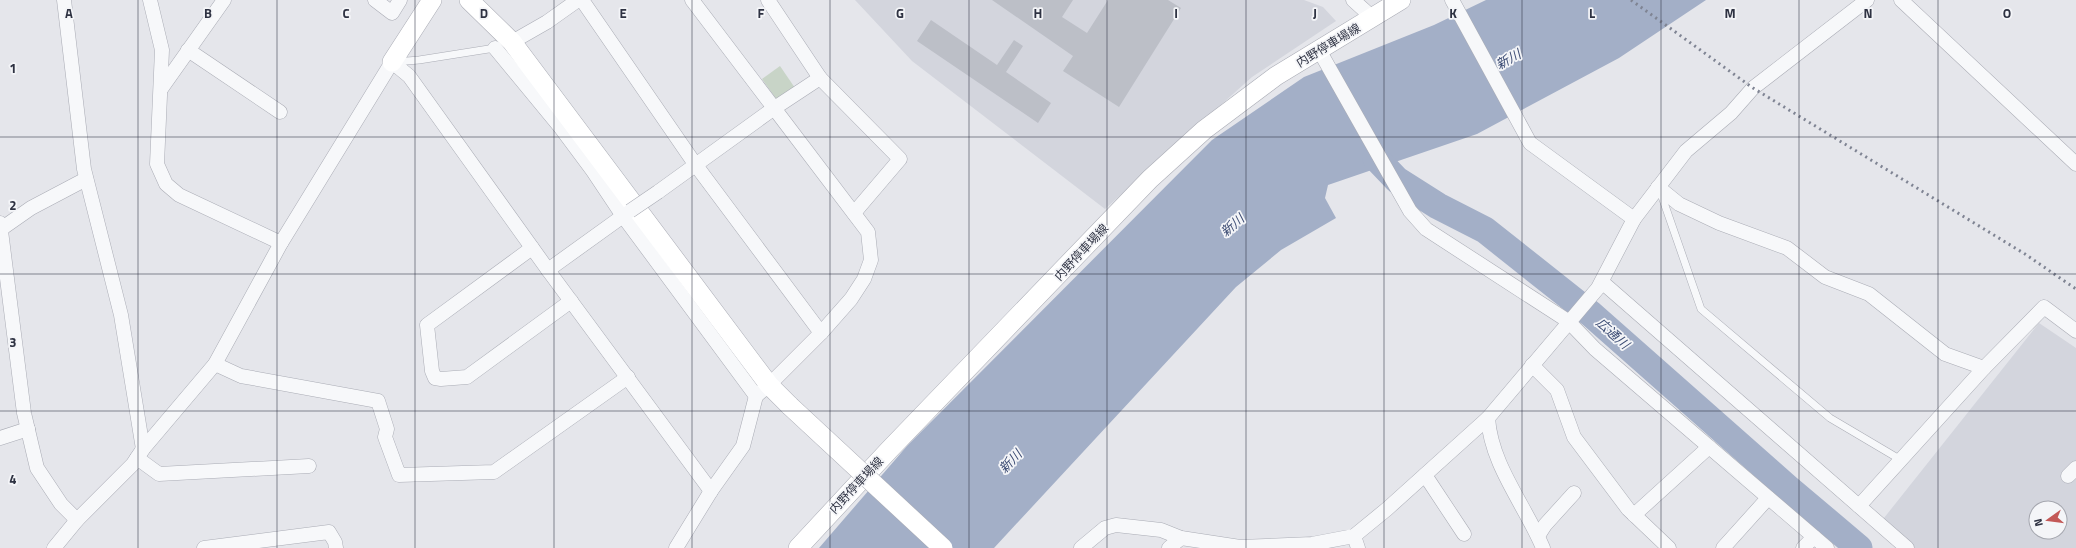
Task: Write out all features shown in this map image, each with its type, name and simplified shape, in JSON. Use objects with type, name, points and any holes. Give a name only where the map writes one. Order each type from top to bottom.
[{"type":"main road","points":[[392,62],[432,0]]},
{"type":"main road","points":[[469,0],[762,391],[790,406],[943,548]]},
{"type":"main road","name":"内野停車場線","points":[[798,548],[889,450],[1150,179],[1204,130],[1240,101],[1276,76],[1401,0]]},
{"type":"street","points":[[64,0],[86,179],[121,315],[140,453],[159,474],[309,466]]},
{"type":"street","points":[[150,0],[162,50],[157,164],[166,184],[179,195],[281,243]]},
{"type":"street","points":[[161,89],[224,0]]},
{"type":"street","points":[[375,0],[392,13],[400,0]]},
{"type":"street","points":[[578,0],[547,22],[503,45],[593,171],[762,391]]},
{"type":"street","points":[[582,0],[695,164],[821,333]]},
{"type":"street","points":[[676,548],[711,491],[744,446],[762,391],[821,333],[851,299],[864,279],[871,260],[868,232],[773,109],[746,70],[692,0]]},
{"type":"street","points":[[768,0],[820,78],[900,159],[854,213]]},
{"type":"street","points":[[1353,0],[1373,18]]},
{"type":"street","points":[[1452,0],[1530,143],[1634,219]]},
{"type":"street","points":[[1081,548],[1105,528],[1116,525],[1161,530],[1181,538],[1240,547],[1356,542],[1387,509],[1488,418],[1600,285],[1634,219],[1686,151],[1731,113],[1752,88],[1867,0]]},
{"type":"street","points":[[1901,0],[2076,164]]},
{"type":"street","points":[[188,50],[280,112]]},
{"type":"street","points":[[1319,50],[1410,211],[1426,229],[1570,319],[1595,349],[1827,548]]},
{"type":"street","points":[[54,548],[77,520],[133,464],[140,453],[215,364],[281,243],[392,62],[409,76],[548,270],[711,491]]},
{"type":"street","points":[[548,270],[695,164],[820,78]]},
{"type":"street","points":[[77,520],[61,504],[37,468],[24,413],[0,226],[86,179]]},
{"type":"street","points":[[1658,187],[1679,204],[1719,224],[1787,248],[1825,277],[1869,294],[1945,354],[1984,368]]},
{"type":"street","points":[[532,248],[427,325],[432,371],[435,378],[467,377],[571,301]]},
{"type":"street","points":[[1600,285],[1860,506],[1907,548]]},
{"type":"street","points":[[1860,506],[1984,368],[2044,307],[2076,330]]},
{"type":"street","points":[[215,364],[241,376],[378,401],[387,428],[385,437],[398,475],[494,472],[628,377]]},
{"type":"street","points":[[1532,364],[1557,390],[1574,437],[1634,515],[1669,548]]},
{"type":"street","points":[[1488,418],[1489,433],[1499,463],[1540,542],[1553,548]]},
{"type":"street","points":[[0,438],[28,429]]},
{"type":"street","points":[[1634,515],[1709,447]]},
{"type":"street","points":[[1425,475],[1464,534]]},
{"type":"street","points":[[1540,542],[1544,525],[1574,493]]},
{"type":"street","points":[[1724,548],[1768,498]]},
{"type":"street","points":[[204,548],[329,532],[335,542],[336,548]]},
{"type":"street","points":[[1803,548],[1814,537]]},
{"type":"street","points":[[1169,548],[1181,538]]},
{"type":"lane","points":[[392,62],[419,60],[503,45]]},
{"type":"lane","points":[[1658,187],[1702,309],[1830,418],[1901,460]]},
{"type":"shaded area","points":[[855,0],[1304,0],[1323,7],[1336,21],[1252,77],[1105,209],[912,61]]},
{"type":"shaded area","points":[[2039,323],[2076,348],[2076,548],[1908,548],[1880,523]]},
{"type":"green space","points":[[780,66],[795,88],[777,100],[762,79]]},
{"type":"water","name":"新川","points":[[1486,0],[1706,0],[1619,58],[1477,134],[1328,185],[1325,198],[1336,218],[1281,250],[1236,287],[994,548],[819,548],[907,446],[1212,140],[1304,77],[1434,25]]},
{"type":"building","points":[[992,0],[1073,0],[1062,17],[1087,33],[1108,0],[1168,0],[1181,8],[1119,107],[1063,71],[1073,56]]},
{"type":"building","points":[[931,20],[997,65],[1014,40],[1023,46],[1006,72],[1051,103],[1038,123],[917,41]]},
{"type":"waterway","name":"広通川","points":[[1376,158],[1397,180],[1438,206],[1485,230],[1591,314],[1788,488],[1859,548]]},
{"type":"railway","points":[[1631,0],[1753,88],[2025,254],[2076,289]]}]
